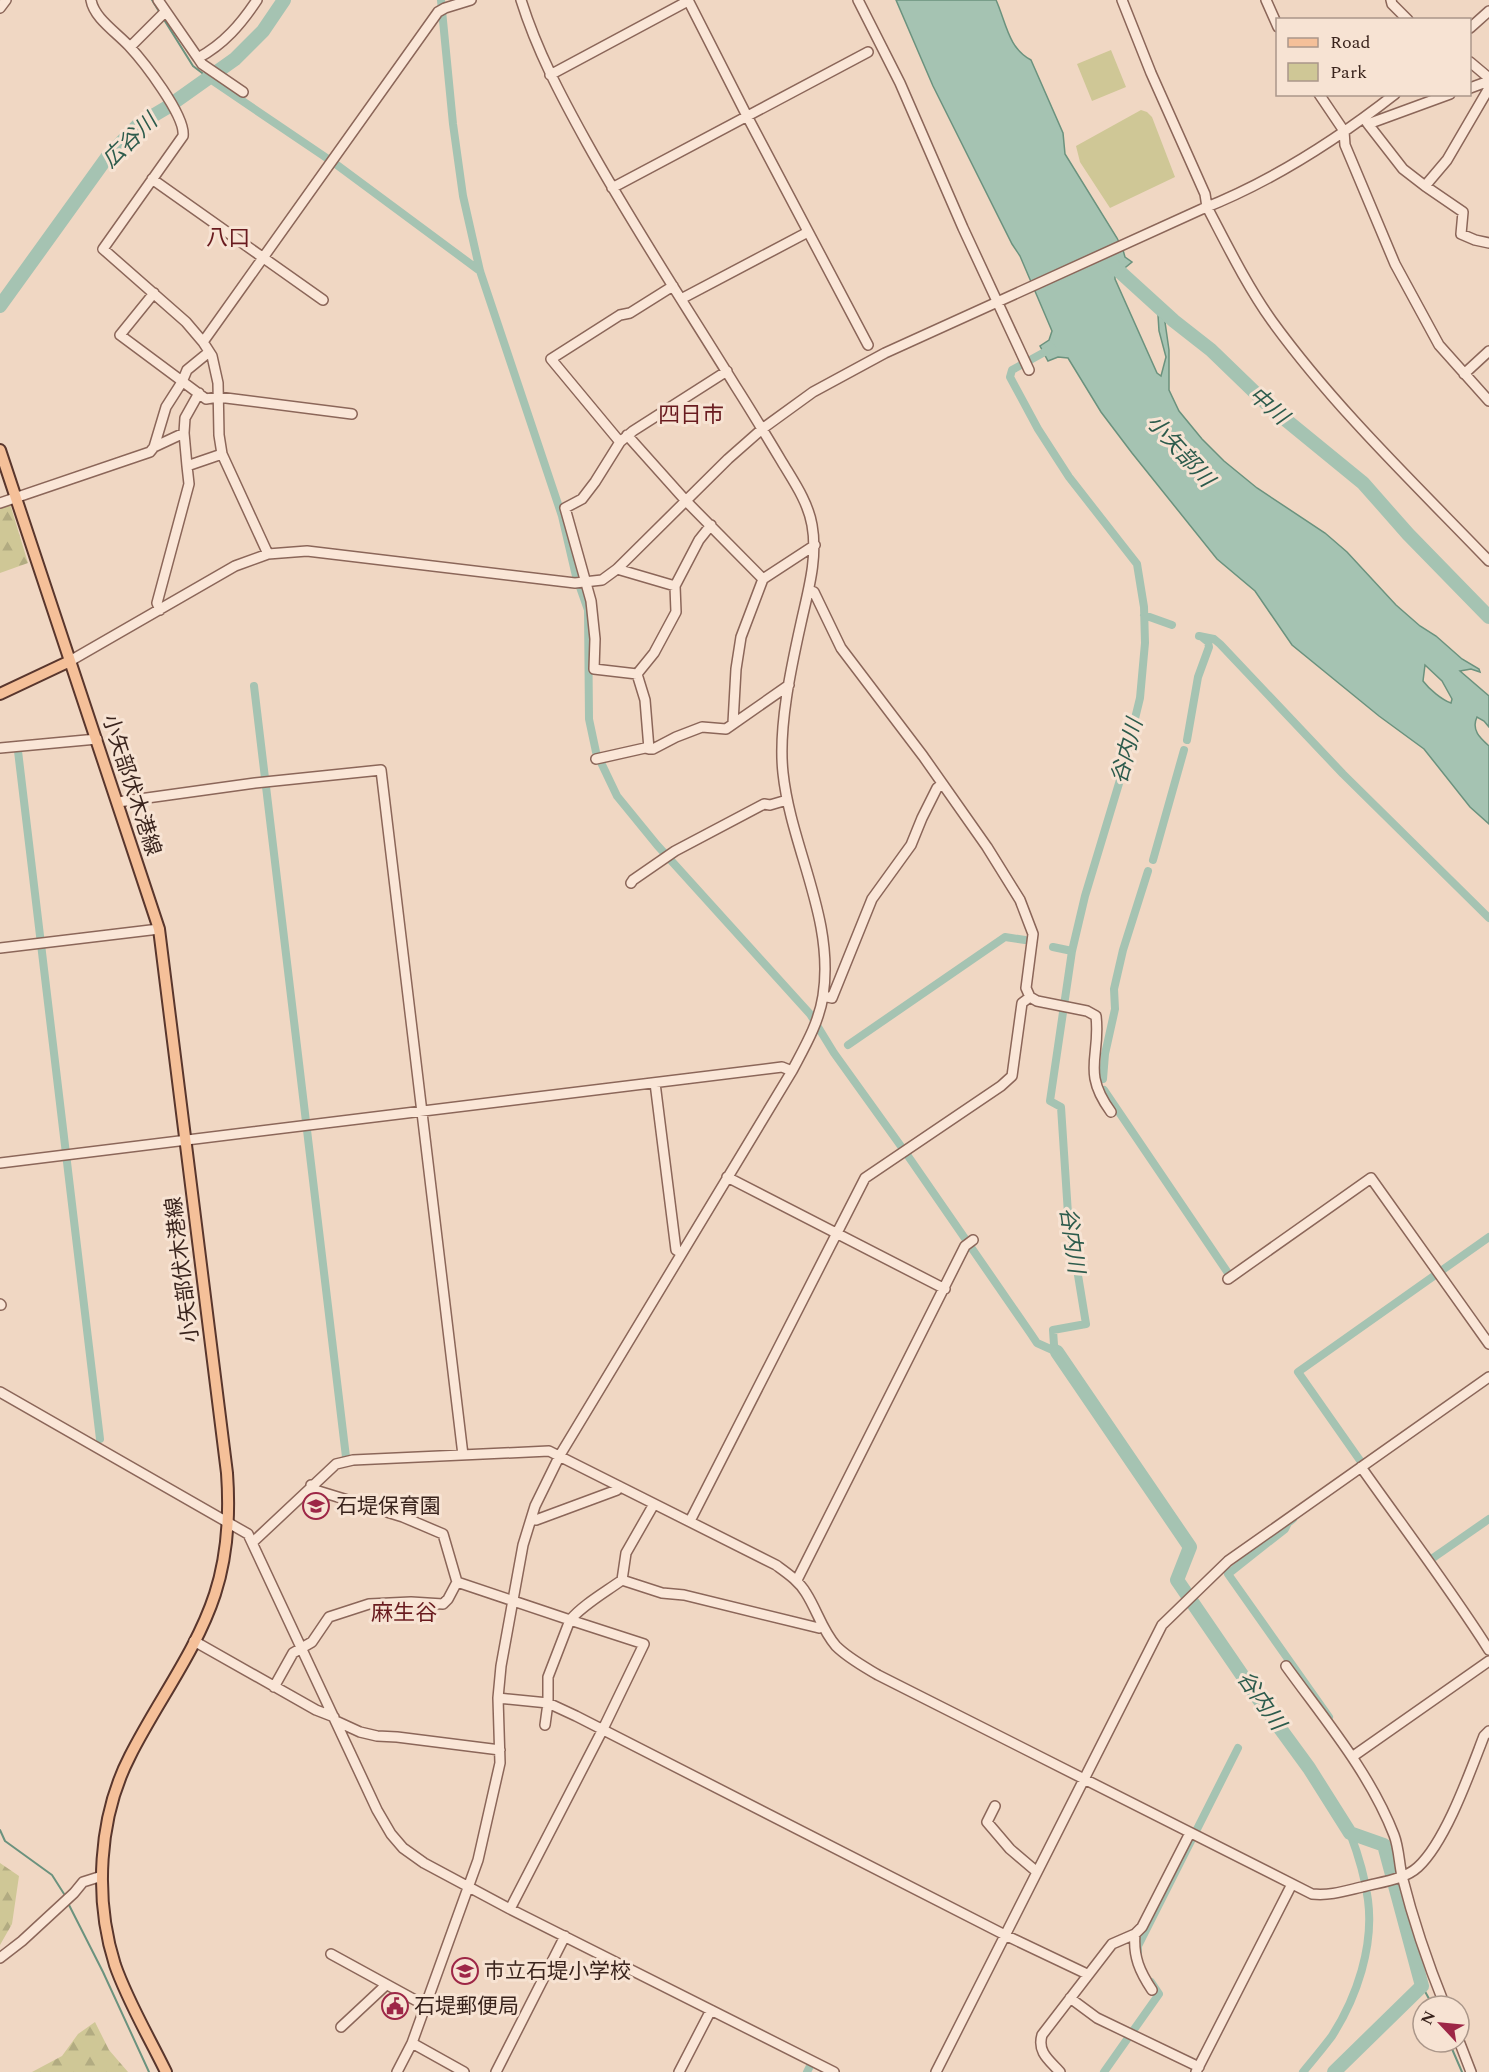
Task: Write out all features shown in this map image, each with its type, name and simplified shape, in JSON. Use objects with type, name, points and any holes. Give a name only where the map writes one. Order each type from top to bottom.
[{"type":"main road","name":"小矢部伏木港線","points":[[0,450],[159,929],[227,1473],[228,1522],[224,1561],[217,1588],[194,1641],[129,1758],[114,1799],[107,1828],[102,1876],[107,1929],[115,1964],[130,2000],[166,2072]]},
{"type":"main road","points":[[0,694],[70,661]]},
{"type":"street","points":[[0,8],[6,0]]},
{"type":"street","points":[[91,0],[93,9],[130,47],[153,75],[184,129],[183,136],[103,249],[186,322],[209,352],[216,368],[222,454],[268,554]]},
{"type":"street","points":[[158,0],[161,14],[198,58],[211,71],[243,92]]},
{"type":"street","points":[[198,58],[217,47],[241,25],[257,0]]},
{"type":"street","points":[[202,342],[438,12],[471,0]]},
{"type":"street","points":[[397,2072],[412,2043],[426,2007],[469,1886],[491,1806],[500,1763],[498,1698],[501,1666],[523,1545],[543,1487],[560,1455],[792,1071],[810,1035],[823,996],[824,946],[820,923],[787,800],[783,772],[789,685],[809,590],[814,545],[808,508],[762,429],[612,188],[550,75],[531,32],[521,0]]},
{"type":"street","points":[[858,0],[900,83],[963,228],[1000,301],[1029,370]]},
{"type":"street","points":[[1122,0],[1159,92],[1205,194],[1205,208],[1262,304],[1309,367],[1353,420],[1489,561]]},
{"type":"street","points":[[1266,0],[1276,22]]},
{"type":"street","points":[[1391,0],[1406,18]]},
{"type":"street","points":[[550,75],[688,1],[868,345]]},
{"type":"street","points":[[1471,27],[1489,11]]},
{"type":"street","points":[[130,47],[161,14]]},
{"type":"street","points":[[612,188],[868,52]]},
{"type":"street","points":[[1471,63],[1489,79],[1471,88]]},
{"type":"street","points":[[1425,186],[1447,160],[1489,88]]},
{"type":"street","points":[[1320,96],[1344,131],[1345,145],[1395,264],[1439,345],[1489,400]]},
{"type":"street","points":[[1366,121],[1393,96]]},
{"type":"street","points":[[70,661],[235,567],[268,554],[307,551],[582,583],[602,580],[617,569],[728,459],[762,429],[835,379],[885,353],[1240,194],[1276,176],[1344,131],[1366,121],[1444,96]]},
{"type":"street","points":[[1366,121],[1403,169],[1462,212],[1461,234],[1489,243]]},
{"type":"street","points":[[153,179],[323,300]]},
{"type":"street","points":[[681,299],[808,232]]},
{"type":"street","points":[[673,286],[630,313],[620,315],[551,359],[624,439],[763,579]]},
{"type":"street","points":[[154,293],[120,334],[206,399],[218,398],[352,414]]},
{"type":"street","points":[[1464,374],[1489,351]]},
{"type":"street","points":[[0,503],[150,452],[154,447],[166,407],[187,370],[209,352]]},
{"type":"street","points":[[637,674],[594,669],[595,639],[565,508],[582,499],[624,439],[726,371]]},
{"type":"street","points":[[160,610],[157,603],[189,484],[184,433],[185,418],[199,393]]},
{"type":"street","points":[[154,447],[184,433]]},
{"type":"street","points":[[187,466],[222,454]]},
{"type":"street","points":[[637,674],[654,653],[676,612],[675,586],[699,540],[711,525]]},
{"type":"street","points":[[733,723],[736,669],[741,637],[763,579],[814,545]]},
{"type":"street","points":[[617,569],[675,586]]},
{"type":"street","points":[[809,590],[814,592],[841,648],[923,756],[987,847],[1024,908],[1033,934],[1026,988],[1033,999]]},
{"type":"street","points":[[637,674],[645,700],[649,749]]},
{"type":"street","points":[[596,759],[645,748],[653,749],[676,737],[702,728],[722,729],[789,685]]},
{"type":"street","points":[[0,748],[97,739]]},
{"type":"street","points":[[118,802],[245,784],[381,770],[463,1455]]},
{"type":"street","points":[[823,996],[832,998],[872,899],[911,845],[937,788],[942,784]]},
{"type":"street","points":[[632,883],[633,880],[668,856],[764,804],[770,805],[787,800]]},
{"type":"street","points":[[0,948],[159,929]]},
{"type":"street","points":[[690,1521],[865,1178],[1001,1086],[1012,1076],[1022,1003],[1033,999],[1088,1011],[1096,1016],[1098,1032],[1093,1056],[1093,1072],[1101,1099],[1111,1112]]},
{"type":"street","points":[[0,1163],[782,1067],[792,1071]]},
{"type":"street","points":[[656,1083],[676,1250],[681,1253]]},
{"type":"street","points":[[728,1177],[945,1289]]},
{"type":"street","points":[[1228,1279],[1371,1178],[1489,1344]]},
{"type":"street","points":[[797,1580],[969,1243]]},
{"type":"street","points":[[936,2072],[1162,1625],[1228,1561],[1489,1377]]},
{"type":"street","points":[[0,1392],[248,1534],[377,1809],[391,1834],[403,1848],[424,1863],[510,1909],[834,2072]]},
{"type":"street","points":[[252,1542],[336,1464],[353,1460],[549,1451],[776,1565],[797,1580],[806,1593],[822,1627],[836,1645],[849,1658],[878,1675],[1312,1894],[1325,1896],[1401,1877],[1417,1868],[1433,1848],[1462,1793],[1484,1736],[1489,1731]]},
{"type":"street","points":[[1361,1467],[1427,1562],[1454,1596],[1489,1650]]},
{"type":"street","points":[[274,1687],[293,1653],[312,1642],[330,1617],[369,1605],[411,1602],[443,1604],[457,1582],[442,1534],[403,1517],[315,1490],[311,1485]]},
{"type":"street","points":[[531,1519],[536,1520],[597,1498],[617,1490],[619,1486]]},
{"type":"street","points":[[545,1725],[548,1677],[570,1620],[582,1607],[593,1602],[622,1580],[626,1553],[654,1504]]},
{"type":"street","points":[[622,1580],[662,1593],[684,1595],[778,1619],[822,1627]]},
{"type":"street","points":[[457,1582],[644,1644],[510,1909]]},
{"type":"street","points":[[194,1641],[274,1687],[360,1732],[500,1750]]},
{"type":"street","points":[[1352,1757],[1489,1661]]},
{"type":"street","points":[[1286,1666],[1352,1757],[1395,1837],[1401,1877],[1440,1994]]},
{"type":"street","points":[[498,1698],[548,1703],[1005,1935],[1087,1974]]},
{"type":"street","points":[[995,1806],[987,1822],[1010,1850],[1037,1872]]},
{"type":"street","points":[[1060,2072],[1041,2050],[1042,2035],[1112,1944],[1135,1934],[1142,1927],[1190,1833]]},
{"type":"street","points":[[0,1958],[67,1900],[83,1882],[102,1876]]},
{"type":"street","points":[[1070,1998],[1097,2018],[1198,2069],[1292,1884]]},
{"type":"street","points":[[1135,1934],[1136,1961],[1152,1990]]},
{"type":"street","points":[[496,2072],[565,1936]]},
{"type":"street","points":[[331,1954],[426,2007]]},
{"type":"street","points":[[341,2027],[386,1985]]},
{"type":"street","points":[[679,2072],[711,2010]]},
{"type":"street","points":[[412,2043],[464,2072]]},
{"type":"street","points":[[1464,2054],[1472,2072]]},
{"type":"green space","points":[[1111,50],[1126,87],[1092,101],[1077,64]]},
{"type":"green space","points":[[1141,110],[1152,117],[1175,177],[1110,208],[1080,162],[1076,146]]},
{"type":"green space","points":[[10,504],[28,563],[0,573],[0,506]]},
{"type":"green space","points":[[0,1863],[19,1876],[12,1924],[0,1945]]},
{"type":"green space","points":[[95,2022],[109,2050],[128,2072],[32,2072],[62,2056],[78,2034]]},
{"type":"water","name":"小矢部川","points":[[896,0],[996,0],[1012,42],[1023,55],[1031,60],[1063,133],[1065,154],[1117,238],[1125,257],[1132,262],[1115,276],[1115,279],[1157,373],[1161,376],[1166,357],[1159,331],[1158,315],[1166,321],[1169,390],[1179,411],[1224,461],[1257,488],[1325,533],[1347,552],[1396,605],[1462,659],[1479,669],[1480,672],[1471,669],[1460,671],[1489,696],[1489,727],[1477,717],[1475,726],[1480,737],[1489,746],[1489,824],[1470,807],[1424,749],[1379,716],[1292,645],[1255,591],[1217,559],[1132,453],[1101,412],[1068,358],[1058,357],[1048,361],[1040,346],[1049,340],[1052,331],[1020,256],[933,86]],"holes":[[[1425,665],[1442,681],[1452,699],[1451,703],[1436,694],[1423,681]]]},
{"type":"waterway","points":[[152,0],[160,13]]},
{"type":"waterway","name":"広谷川","points":[[0,306],[108,156],[139,124],[166,108],[235,59],[263,31],[284,0]]},
{"type":"waterway","points":[[441,0],[453,124],[463,196],[480,271],[562,516],[576,576],[588,610],[589,719],[596,752],[617,796],[657,845],[810,1014],[834,1053],[1037,1343],[1057,1352]]},
{"type":"waterway","points":[[163,18],[193,66],[210,79]]},
{"type":"waterway","points":[[210,79],[337,165],[480,271]]},
{"type":"waterway","name":"中川","points":[[1108,261],[1174,321],[1211,350],[1270,407],[1363,483],[1408,534],[1489,617]]},
{"type":"waterway","name":"谷内川","points":[[1052,348],[1012,370],[1010,377],[1038,429],[1069,477],[1137,564],[1144,607],[1145,643],[1140,698],[1120,780],[1085,896],[1072,951],[1050,1101],[1061,1107],[1068,1214],[1086,1324],[1053,1330],[1057,1352]]},
{"type":"waterway","points":[[1144,615],[1172,625]]},
{"type":"waterway","points":[[1199,636],[1214,639],[1220,644],[1343,774],[1489,918]]},
{"type":"waterway","points":[[1187,740],[1198,677],[1209,647],[1208,642],[1203,638]]},
{"type":"waterway","points":[[254,686],[346,1457]]},
{"type":"waterway","points":[[1153,860],[1184,750]]},
{"type":"waterway","points":[[18,751],[100,1439]]},
{"type":"waterway","points":[[1103,1079],[1105,1054],[1115,1009],[1114,989],[1123,950],[1148,871]]},
{"type":"waterway","points":[[848,1045],[1005,937],[1025,940]]},
{"type":"waterway","points":[[1053,947],[1072,951]]},
{"type":"waterway","points":[[1104,1090],[1228,1273]]},
{"type":"waterway","points":[[1366,1469],[1298,1372],[1489,1237]]},
{"type":"waterway","name":"谷内川","points":[[1057,1352],[1190,1547],[1177,1580],[1309,1768],[1350,1833],[1384,1845],[1422,1986],[1334,2072]]},
{"type":"waterway","points":[[1293,1519],[1285,1529],[1228,1574],[1329,1717]]},
{"type":"waterway","points":[[1426,1554],[1430,1560],[1489,1519]]},
{"type":"waterway","points":[[1138,1953],[1138,1946],[1238,1748]]},
{"type":"waterway","points":[[0,1830],[5,1841],[52,1875],[66,1897]]},
{"type":"waterway","points":[[1303,2072],[1341,2021],[1356,1988],[1366,1953],[1368,1900],[1361,1866],[1350,1833]]},
{"type":"waterway","points":[[68,1903],[149,2072]]},
{"type":"waterway","points":[[1104,2072],[1159,1994],[1151,1982]]},
{"type":"waterway","points":[[1422,1986],[1426,1994]]},
{"type":"waterway","points":[[1454,2054],[1462,2072]]},
{"type":"waterway","points":[[807,2072],[810,2066]]},
{"type":"place","name":"石堤保育園","points":[[316,1506]]},
{"type":"place","name":"市立石堤小学校","points":[[465,1971]]},
{"type":"place","name":"石堤郵便局","points":[[395,2006]]},
{"type":"district","name":"八口","points":[[228,237]]},
{"type":"district","name":"四日市","points":[[691,414]]},
{"type":"district","name":"麻生谷","points":[[404,1612]]}]
